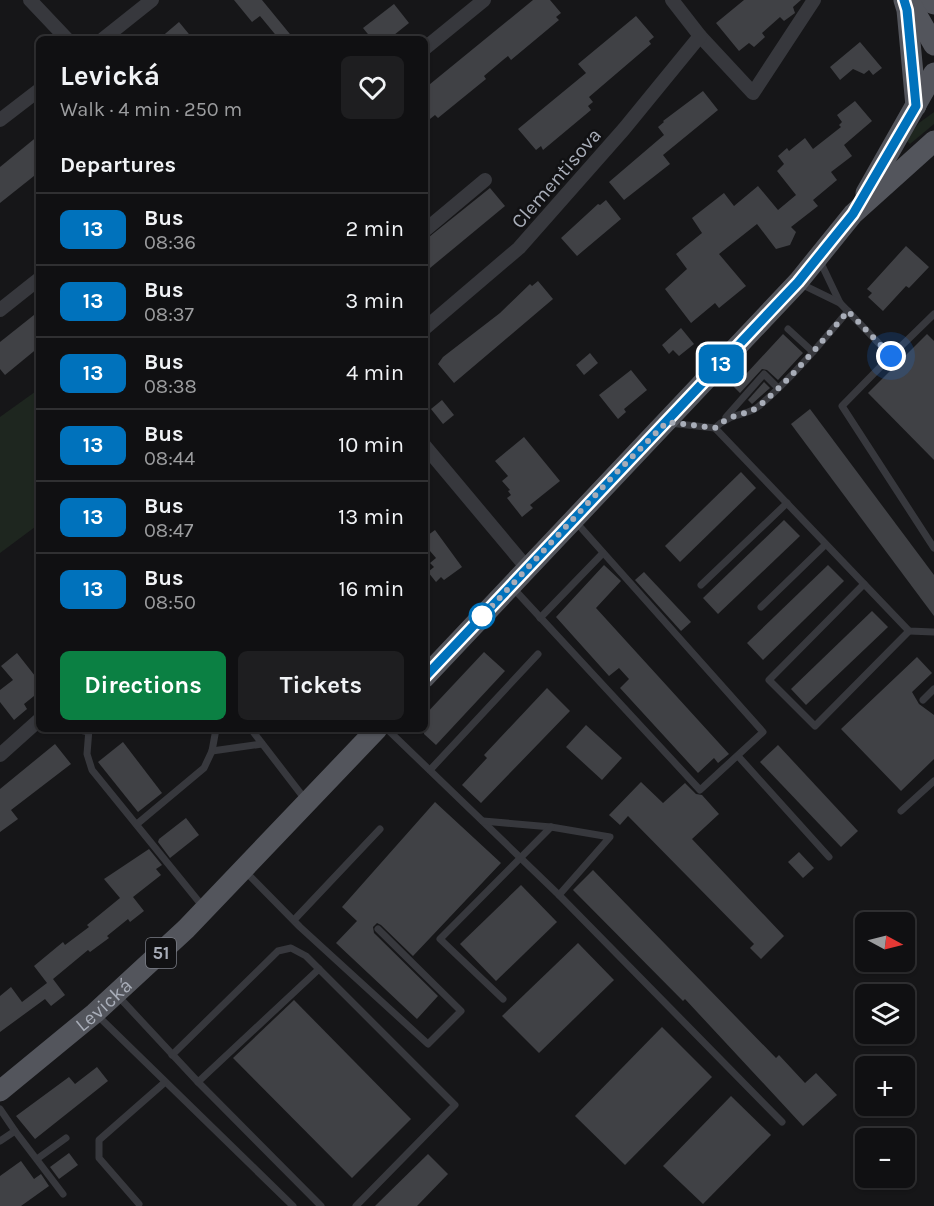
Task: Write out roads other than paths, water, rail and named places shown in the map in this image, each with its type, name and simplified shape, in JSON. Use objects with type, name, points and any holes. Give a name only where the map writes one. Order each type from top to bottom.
[{"type":"main road","points":[[906,0],[934,45]]},
{"type":"main road","points":[[906,0],[925,104]]},
{"type":"main road","points":[[923,0],[934,4]]},
{"type":"main road","points":[[428,674],[798,282],[853,214],[925,104],[934,73]]},
{"type":"main road","points":[[853,214],[934,141]]},
{"type":"main road","name":"Levická","points":[[0,1091],[96,1013],[205,910],[374,732]]},
{"type":"street","points":[[30,0],[64,36]]},
{"type":"street","points":[[107,36],[152,0]]},
{"type":"street","points":[[428,46],[484,0]]},
{"type":"street","points":[[676,1],[700,36],[753,93],[814,0]]},
{"type":"street","name":"Clementisova","points":[[428,326],[519,248],[624,129],[700,36]]},
{"type":"street","points":[[0,120],[36,92]]},
{"type":"street","points":[[428,228],[485,180]]},
{"type":"street","points":[[0,310],[36,281]]},
{"type":"street","points":[[428,451],[527,568]]},
{"type":"street","points":[[0,755],[36,723]]},
{"type":"lane","points":[[818,258],[840,303]]},
{"type":"lane","points":[[798,282],[840,303],[891,356]]},
{"type":"lane","points":[[726,417],[757,408],[813,352],[848,311]]},
{"type":"lane","points":[[934,314],[842,406],[934,548]]},
{"type":"lane","points":[[788,329],[813,352]]},
{"type":"lane","points":[[715,428],[764,374],[778,388]]},
{"type":"lane","points":[[667,422],[715,428],[909,631],[934,632]]},
{"type":"lane","points":[[701,585],[787,503]]},
{"type":"lane","points":[[511,585],[700,790],[763,732],[573,519]]},
{"type":"lane","points":[[761,607],[825,545]]},
{"type":"lane","points":[[540,618],[603,552]]},
{"type":"lane","points":[[864,584],[769,680],[815,726],[909,631]]},
{"type":"lane","points":[[430,770],[538,654]]},
{"type":"lane","points":[[923,700],[934,689]]},
{"type":"lane","points":[[89,732],[87,754],[92,770],[205,910]]},
{"type":"lane","points":[[136,824],[204,768],[212,752],[215,732]]},
{"type":"lane","points":[[252,732],[301,794]]},
{"type":"lane","points":[[390,732],[559,896],[782,1122]]},
{"type":"lane","points":[[212,752],[262,744]]},
{"type":"lane","points":[[738,756],[829,857]]},
{"type":"lane","points":[[901,811],[934,781]]},
{"type":"lane","points":[[483,821],[551,827],[610,837],[559,896]]},
{"type":"lane","points":[[503,999],[440,939],[551,827]]},
{"type":"lane","points":[[294,920],[380,829]]},
{"type":"lane","points":[[243,870],[428,1044],[461,1011],[378,929]]},
{"type":"lane","points":[[172,1054],[278,951],[291,948],[306,956],[455,1105],[356,1206]]},
{"type":"lane","points":[[198,1082],[319,969]]},
{"type":"lane","points":[[116,995],[198,1082],[321,1206]]},
{"type":"lane","points":[[96,1013],[164,1083],[293,1206]]},
{"type":"lane","points":[[139,1204],[99,1158],[99,1140],[164,1083]]},
{"type":"lane","points":[[0,1109],[63,1194]]},
{"type":"lane","points":[[0,1141],[15,1131]]},
{"type":"lane","points":[[37,1160],[66,1138]]}]
